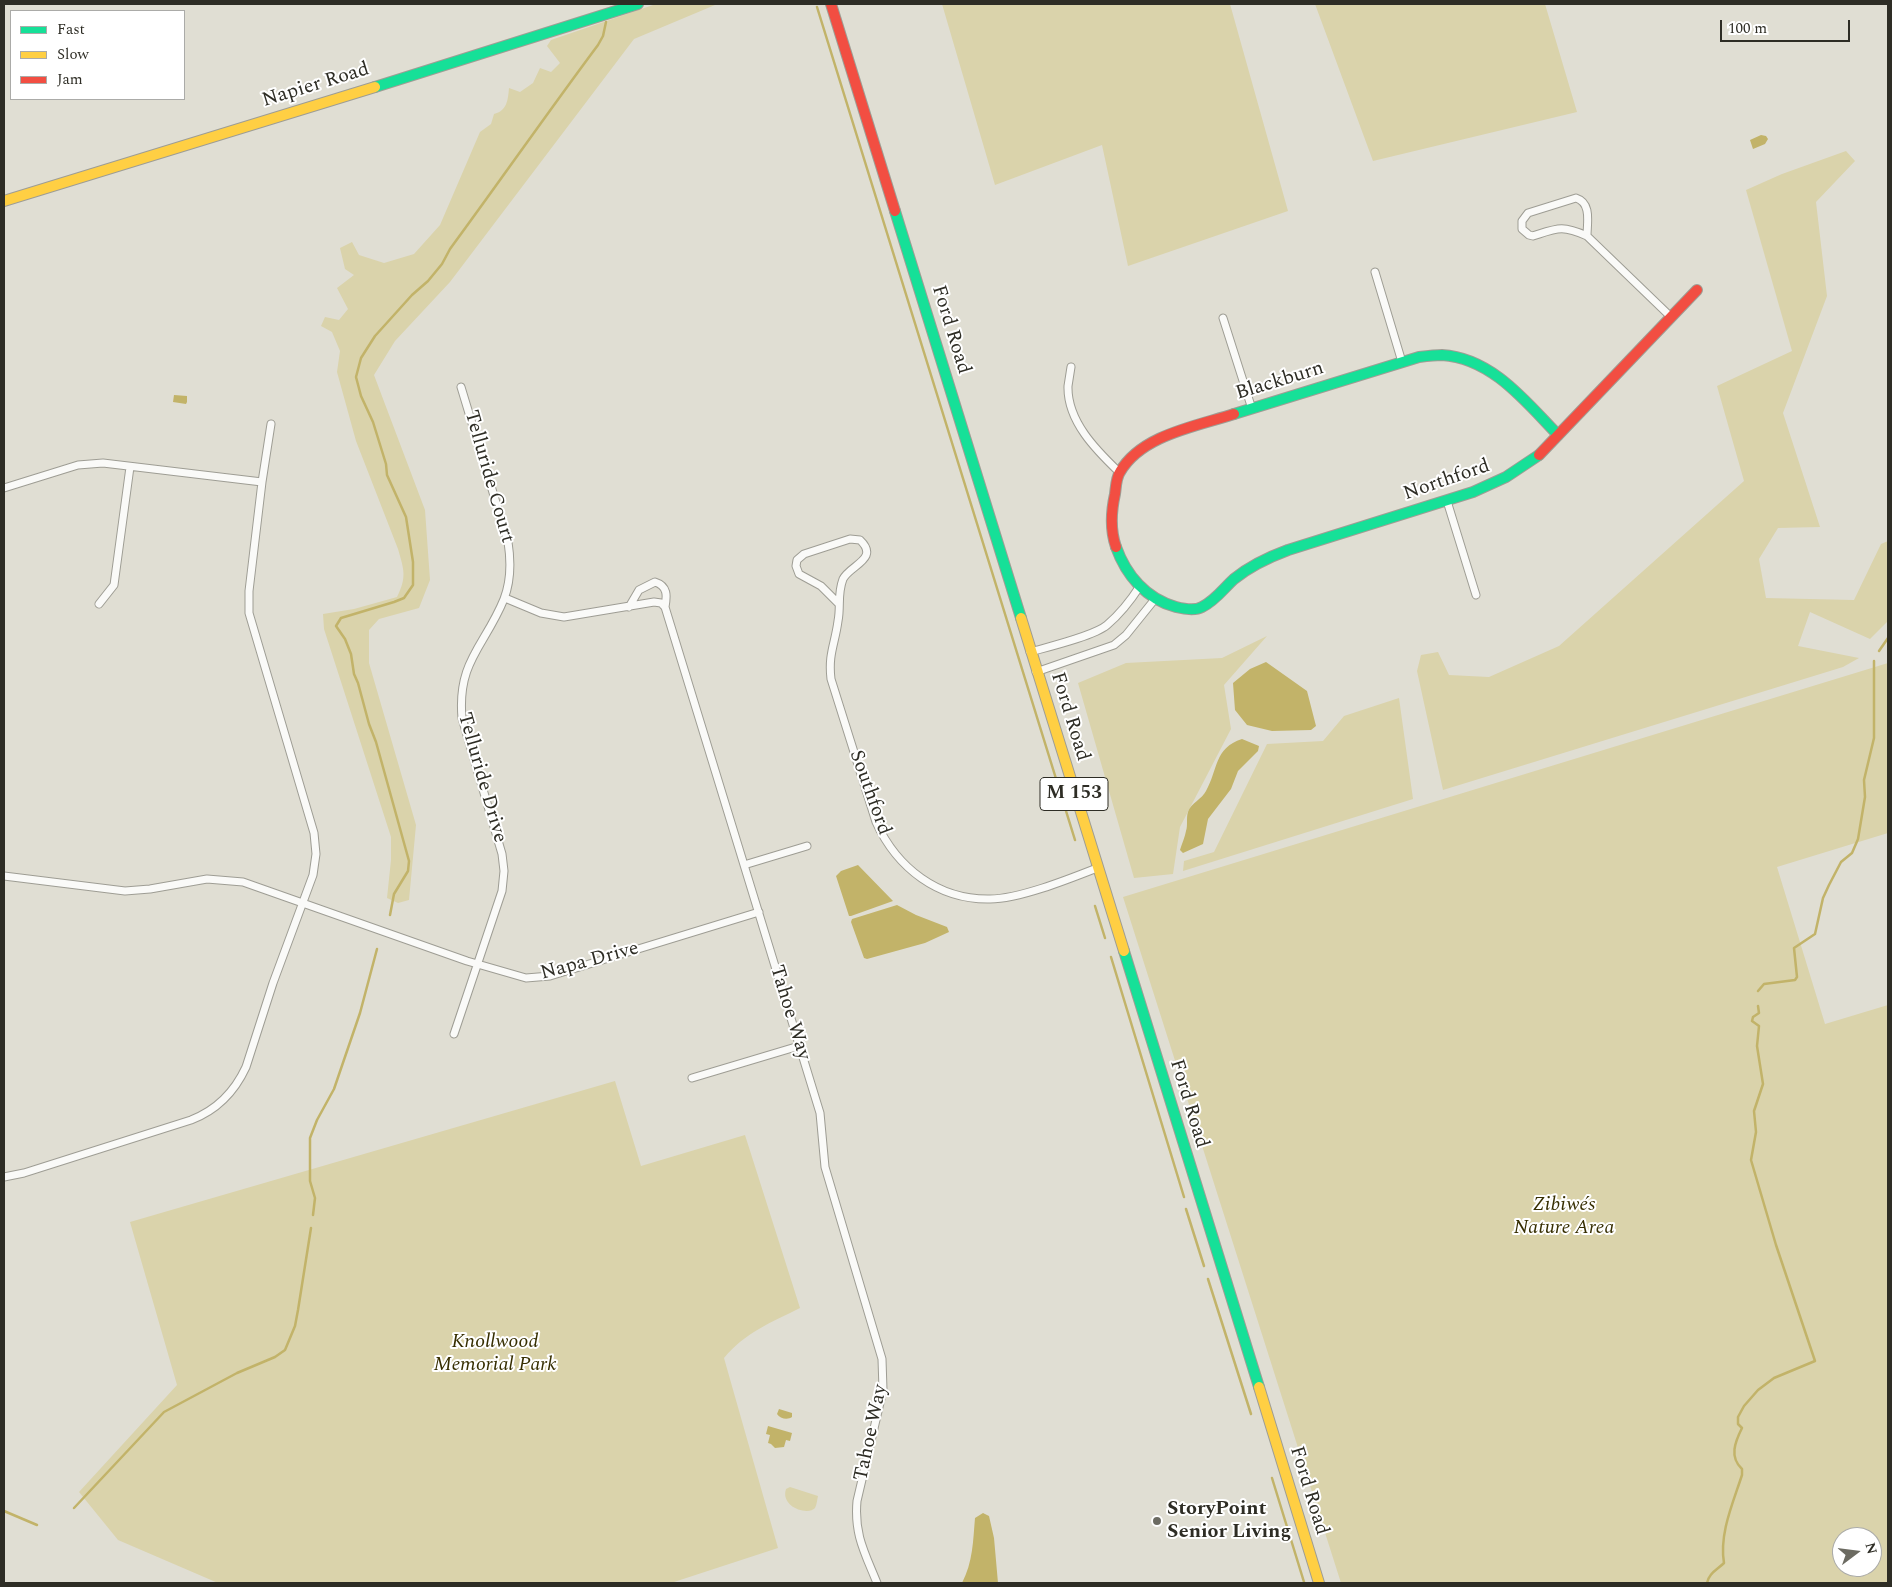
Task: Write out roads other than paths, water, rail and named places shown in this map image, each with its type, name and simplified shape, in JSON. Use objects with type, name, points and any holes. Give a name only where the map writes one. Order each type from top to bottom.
[{"type":"street","name":"Napier Road","points":[[4,201],[638,4]]},
{"type":"street","name":"Ford Road","points":[[831,4],[1319,1583]]},
{"type":"street","points":[[1586,236],[1587,207],[1585,203],[1576,198],[1528,213],[1522,220],[1522,229],[1528,235],[1533,236],[1569,228],[1586,236],[1672,317]]},
{"type":"street","points":[[1375,272],[1402,362]]},
{"type":"street","name":"Northford","points":[[1140,586],[1155,599],[1178,609],[1199,609],[1213,600],[1236,577],[1266,558],[1447,501],[1493,485],[1513,475],[1538,456],[1697,290]]},
{"type":"street","points":[[1223,318],[1252,409]]},
{"type":"street","name":"Blackburn","points":[[1119,472],[1143,448],[1161,437],[1402,362],[1438,354],[1470,360],[1495,374],[1506,382],[1558,435]]},
{"type":"street","points":[[1030,652],[1059,644],[1106,626],[1119,614],[1140,586],[1122,562],[1112,533],[1111,513],[1119,472],[1092,446],[1073,412],[1068,388],[1071,367]]},
{"type":"street","name":"Telluride Court","points":[[461,387],[508,542],[511,561],[504,598]]},
{"type":"street","points":[[4,1177],[32,1170],[208,1113],[219,1105],[234,1088],[246,1067],[273,983],[316,864],[314,833],[251,622],[248,606],[262,482],[271,424]]},
{"type":"street","points":[[4,488],[78,465],[103,463],[262,482]]},
{"type":"street","points":[[99,604],[114,585],[130,467]]},
{"type":"street","points":[[1447,501],[1476,595]]},
{"type":"street","name":"Southford","points":[[838,603],[821,586],[799,574],[796,566],[797,560],[804,554],[850,539],[860,540],[866,548],[866,555],[844,577],[838,603],[839,619],[830,654],[831,679],[876,822],[885,840],[903,865],[910,872],[939,890],[960,896],[990,899],[1008,897],[1097,868]]},
{"type":"street","name":"Tahoe Way","points":[[629,607],[640,590],[655,582],[661,584],[666,589],[665,607],[820,1113],[824,1167],[882,1359],[883,1390],[857,1502],[855,1519],[858,1536],[877,1583]]},
{"type":"street","points":[[504,598],[541,614],[564,617],[654,602],[665,607]]},
{"type":"street","name":"Telluride Drive","points":[[454,1034],[502,891],[504,871],[502,854],[462,718],[460,703],[462,681],[468,664],[504,598]]},
{"type":"street","points":[[1036,672],[1114,646],[1155,599]]},
{"type":"street","points":[[744,865],[808,846]]},
{"type":"street","name":"Napa Drive","points":[[4,876],[125,891],[137,891],[217,878],[243,882],[393,936],[526,978],[550,976],[758,912]]},
{"type":"street","points":[[692,1078],[799,1046]]},
{"type":"waterway","points":[[817,7],[1075,840]]},
{"type":"waterway","points":[[390,915],[394,894],[408,871],[409,861],[376,742],[354,674],[351,654],[345,639],[336,626],[341,618],[404,598],[413,585],[413,562],[406,517],[387,475],[386,464],[373,422],[361,396],[356,377],[361,358],[375,336],[442,264],[450,249],[598,45],[603,36],[606,22]]},
{"type":"waterway","points":[[1879,651],[1888,638]]},
{"type":"waterway","points":[[1758,991],[1764,984],[1795,980],[1797,977],[1794,948],[1815,934],[1823,898],[1841,862],[1852,853],[1858,839],[1865,797],[1864,780],[1874,738],[1874,661]]},
{"type":"waterway","points":[[1095,906],[1105,938]]},
{"type":"waterway","points":[[313,1215],[315,1198],[310,1181],[310,1138],[317,1120],[334,1089],[360,1013],[377,949]]},
{"type":"waterway","points":[[1111,957],[1184,1197]]},
{"type":"waterway","points":[[1707,1583],[1711,1574],[1724,1563],[1723,1541],[1725,1530],[1742,1475],[1742,1469],[1734,1454],[1735,1444],[1742,1428],[1738,1424],[1738,1417],[1744,1406],[1758,1390],[1774,1378],[1815,1361],[1776,1245],[1751,1160],[1756,1132],[1754,1111],[1763,1084],[1757,1046],[1759,1026],[1752,1021],[1753,1017],[1759,1013],[1758,1006]]},
{"type":"waterway","points":[[1186,1209],[1204,1266]]},
{"type":"waterway","points":[[74,1508],[164,1412],[237,1373],[275,1357],[285,1350],[295,1326],[311,1228]]},
{"type":"waterway","points":[[1208,1279],[1251,1414]]},
{"type":"waterway","points":[[1272,1478],[1304,1582]]},
{"type":"waterway","points":[[4,1511],[37,1525]]},
{"type":"place","name":"StoryPoint Senior Living","points":[[1157,1521]]},
{"type":"park label","name":"Zibiwés Nature Area","points":[[1564,1218]]},
{"type":"park label","name":"Knollwood Memorial Park","points":[[495,1354]]}]
